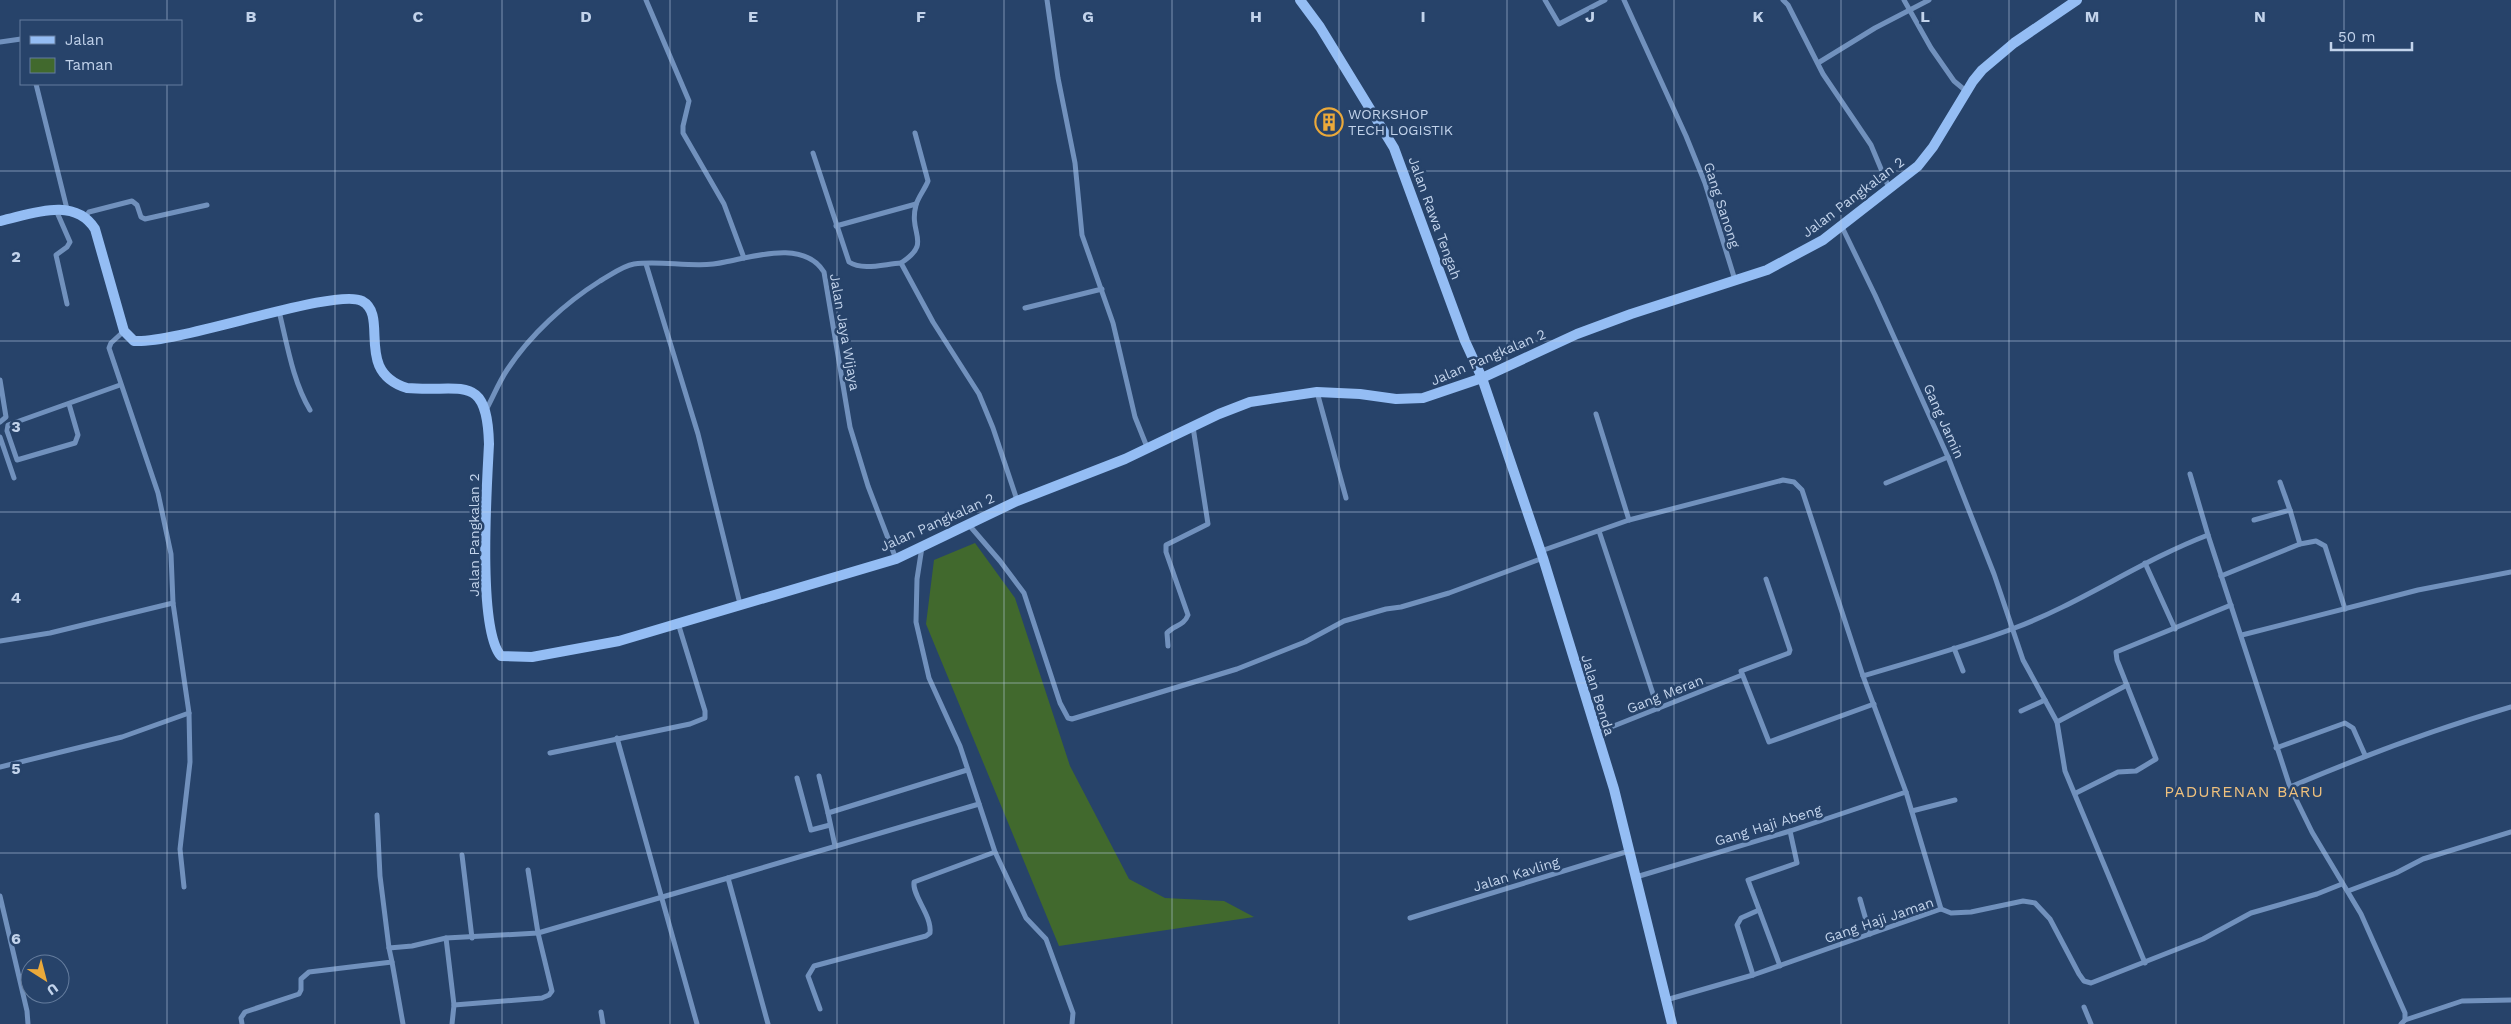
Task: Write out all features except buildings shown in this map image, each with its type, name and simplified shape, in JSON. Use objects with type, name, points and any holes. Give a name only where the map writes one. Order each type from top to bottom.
[{"type":"street","points":[[646,0],[689,101],[683,133],[724,204],[744,258]]},
{"type":"street","points":[[1048,0],[1058,78],[1075,163],[1082,234],[1114,323],[1135,418],[1147,448]]},
{"type":"street","name":"Jalan Rawa Tengah","points":[[1300,0],[1320,27],[1394,148],[1452,305],[1482,378]]},
{"type":"street","points":[[1545,0],[1559,24],[1605,0]]},
{"type":"street","name":"Gang Sanong","points":[[1624,0],[1686,136],[1705,183],[1735,280]]},
{"type":"street","points":[[1783,0],[1788,5],[1818,63],[1872,146],[1889,188]]},
{"type":"street","points":[[1904,0],[1911,10],[1919,30],[1931,48],[1954,81],[1966,91]]},
{"type":"street","points":[[1818,63],[1929,0]]},
{"type":"street","name":"Jalan Pangkalan 2","points":[[486,410],[489,444],[485,552],[487,593],[495,647],[501,656],[532,657],[618,641],[896,559],[1017,501],[1069,482],[1250,402],[1317,392],[1360,394],[1396,399],[1422,398],[1482,378],[1577,334],[1675,298],[1767,270],[1790,259],[1842,227],[1918,166],[1932,147],[1966,91],[1982,70],[2014,43],[2078,0]]},
{"type":"street","points":[[0,42],[20,39]]},
{"type":"street","points":[[36,85],[67,209]]},
{"type":"street","points":[[812,154],[848,262],[864,267],[901,263],[916,252],[918,247],[915,223],[916,204],[928,181],[915,133]]},
{"type":"street","points":[[85,217],[88,212],[132,201],[137,205],[141,217],[145,219],[207,205]]},
{"type":"street","points":[[836,226],[916,204]]},
{"type":"street","points":[[56,209],[70,242],[67,248],[56,255],[67,304]]},
{"type":"street","points":[[0,221],[56,209],[67,209],[85,217],[95,229],[124,331],[134,341],[228,325],[325,302],[360,300],[367,305],[372,316],[375,357],[380,370],[387,378],[407,388],[468,390],[478,396],[486,410]]},
{"type":"street","name":"Gang Jamin","points":[[1842,227],[1876,295],[1948,458],[2023,660],[2057,722]]},
{"type":"street","name":"Jalan Jaya Wijaya","points":[[486,410],[513,362],[539,332],[577,295],[626,266],[646,264],[699,265],[791,252],[814,260],[824,272],[850,427],[868,486],[896,559]]},
{"type":"street","points":[[901,263],[933,322],[978,394],[993,428],[1017,501]]},
{"type":"street","points":[[646,264],[698,434],[740,604]]},
{"type":"street","points":[[1025,308],[1102,289]]},
{"type":"street","points":[[279,312],[304,402],[310,410]]},
{"type":"street","points":[[124,331],[108,348],[158,492],[171,554],[173,603],[189,714],[190,762],[180,849],[184,887]]},
{"type":"street","name":"Jalan Benda","points":[[1482,378],[1542,554],[1614,789],[1672,1024]]},
{"type":"street","points":[[0,380],[6,417],[0,422]]},
{"type":"street","points":[[69,404],[78,435],[75,443],[17,460],[7,432],[8,425],[120,385]]},
{"type":"street","points":[[1317,392],[1346,498]]},
{"type":"street","points":[[1596,414],[1629,520]]},
{"type":"street","points":[[1168,646],[1167,633],[1183,623],[1188,615],[1166,552],[1166,545],[1208,524],[1192,426]]},
{"type":"street","points":[[0,437],[14,478]]},
{"type":"street","points":[[1886,483],[1948,458]]},
{"type":"street","points":[[2190,474],[2221,576],[2242,635],[2276,748],[2290,787],[2312,832],[2342,884],[2348,890],[2383,962],[2405,1013],[2403,1022]]},
{"type":"street","points":[[969,525],[1024,593],[1060,703],[1068,718],[1072,719],[1236,669],[1305,642],[1344,621],[1386,609],[1401,608],[1449,593],[1629,520],[1783,480],[1794,482],[1802,490],[1863,676],[1906,792],[1941,909]]},
{"type":"street","points":[[2280,482],[2300,544]]},
{"type":"street","points":[[2254,520],[2290,510]]},
{"type":"street","points":[[1599,531],[1658,709]]},
{"type":"street","points":[[1863,676],[2013,629],[2095,590],[2145,562],[2208,534]]},
{"type":"street","points":[[2221,576],[2300,544],[2316,541],[2325,546],[2345,609]]},
{"type":"street","points":[[922,546],[916,579],[915,608],[921,649],[931,684],[954,731],[995,852],[1026,918],[1046,939],[1073,1013],[1072,1024]]},
{"type":"street","points":[[2145,562],[2175,629]]},
{"type":"street","points":[[2242,635],[2465,580],[2511,572]]},
{"type":"street","name":"Gang Meran","points":[[1596,733],[1742,675],[1742,669],[1789,653],[1790,650],[1766,579]]},
{"type":"street","points":[[0,640],[50,633],[173,603]]},
{"type":"street","points":[[2076,793],[2116,773],[2136,771],[2155,761],[2156,757],[2116,657],[2116,652],[2231,605]]},
{"type":"street","points":[[550,753],[690,724],[705,718],[705,712],[677,623]]},
{"type":"street","points":[[1954,648],[1963,671]]},
{"type":"street","points":[[1742,675],[1770,742],[1874,704]]},
{"type":"street","points":[[2127,685],[2057,722],[2063,762],[2145,963]]},
{"type":"street","points":[[2021,711],[2045,700]]},
{"type":"street","points":[[2290,787],[2365,756],[2470,718],[2511,707]]},
{"type":"street","points":[[0,767],[122,737],[189,714]]},
{"type":"street","points":[[2276,748],[2345,724],[2353,728],[2365,756]]},
{"type":"street","points":[[617,738],[697,1024]]},
{"type":"street","points":[[828,813],[967,770]]},
{"type":"street","points":[[819,776],[835,846]]},
{"type":"street","points":[[796,778],[811,830],[830,826]]},
{"type":"street","name":"Gang Haji Abeng","points":[[1636,877],[1790,831],[1906,792]]},
{"type":"street","points":[[1912,811],[1955,800]]},
{"type":"street","points":[[389,948],[412,946],[446,938],[472,938],[538,932],[978,804]]},
{"type":"street","points":[[376,815],[380,876],[389,948],[404,1024]]},
{"type":"street","points":[[1780,966],[1748,880],[1797,862],[1790,831]]},
{"type":"street","points":[[2348,890],[2396,873],[2423,859],[2511,832]]},
{"type":"street","name":"Jalan Kavling","points":[[1410,918],[1629,851]]},
{"type":"street","points":[[820,1009],[808,976],[814,966],[926,936],[930,933],[931,928],[924,907],[913,887],[914,882],[995,852]]},
{"type":"street","points":[[462,855],[472,938]]},
{"type":"street","points":[[454,1005],[542,998],[549,995],[552,991],[538,932],[528,870]]},
{"type":"street","points":[[728,878],[768,1024]]},
{"type":"street","name":"Gang Haji Jaman","points":[[1666,1000],[1754,975],[1941,909],[1951,913],[1972,912],[2023,901],[2035,903],[2050,919],[2061,943],[2084,981],[2091,982],[2145,963],[2218,932],[2251,913],[2317,894],[2342,884]]},
{"type":"street","points":[[0,896],[1,908],[28,1024]]},
{"type":"street","points":[[1860,899],[1870,934]]},
{"type":"street","points":[[1754,975],[1738,925],[1741,918],[1759,910]]},
{"type":"street","points":[[446,938],[454,1005],[452,1024]]},
{"type":"street","points":[[242,1024],[241,1018],[245,1012],[299,994],[301,979],[309,972],[392,962]]},
{"type":"street","points":[[2403,1022],[2462,1001],[2511,1000]]},
{"type":"street","points":[[2084,1007],[2091,1024]]},
{"type":"street","points":[[601,1012],[603,1024]]},
{"type":"green space","points":[[975,543],[1015,598],[1070,766],[1129,879],[1165,898],[1224,901],[1254,917],[1059,946],[926,624],[934,560]]},
{"type":"place","name":"WORKSHOP TECH LOGISTIK","points":[[1329,122]]},
{"type":"district","name":"PADURENAN BARU","points":[[2244,791]]}]
